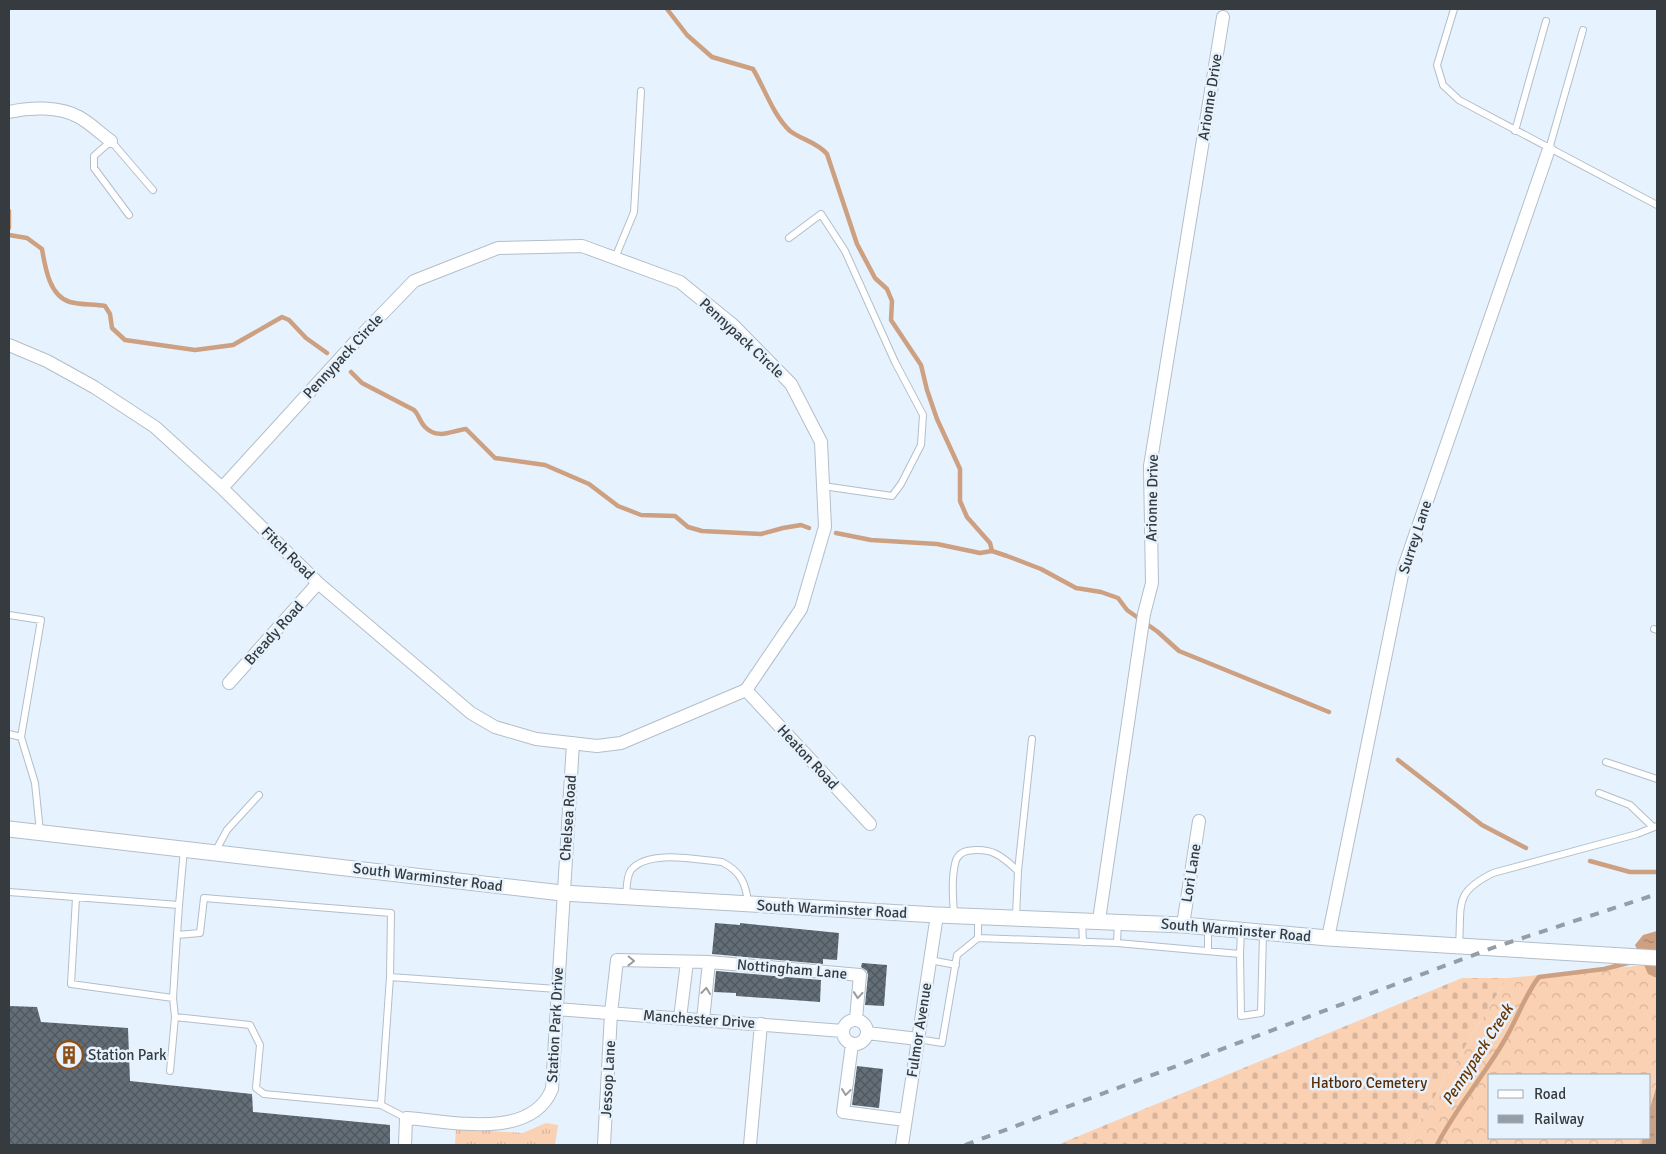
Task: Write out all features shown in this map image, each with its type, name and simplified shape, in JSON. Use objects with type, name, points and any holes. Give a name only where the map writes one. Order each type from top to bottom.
[{"type":"street","name":"Arionne Drive","points":[[1099,920],[1144,614],[1152,583],[1150,466],[1223,17]]},
{"type":"street","points":[[9,112],[26,108],[56,110],[79,117],[111,141]]},
{"type":"street","name":"Surrey Lane","points":[[1328,938],[1403,570],[1549,149]]},
{"type":"street","name":"Pennypack Circle","points":[[222,488],[349,348],[414,281],[498,248],[582,246],[680,282],[733,325],[791,384],[821,442],[825,527],[802,609],[746,690]]},
{"type":"street","name":"Fitch Road","points":[[9,345],[47,361],[94,387],[154,427],[222,488],[318,583],[471,713],[495,727],[527,736],[573,743]]},
{"type":"street","name":"Bready Road","points":[[229,684],[318,583]]},
{"type":"street","points":[[573,743],[597,746],[621,743],[746,690]]},
{"type":"street","name":"Heaton Road","points":[[746,690],[870,824]]},
{"type":"street","name":"Chelsea Road","points":[[562,893],[573,743]]},
{"type":"street","name":"Lori Lane","points":[[1184,924],[1199,822]]},
{"type":"street","name":"South Warminster Road","points":[[9,829],[562,893],[954,916],[1184,924],[1328,938],[1657,958]]},
{"type":"street","name":"Station Park Drive","points":[[406,1118],[500,1125],[514,1122],[541,1106],[552,1089],[562,893]]},
{"type":"street","name":"Fulmor Avenue","points":[[902,1145],[936,915]]},
{"type":"street","name":"Jessop Lane","points":[[604,1145],[611,1013],[617,960],[687,962]]},
{"type":"street","points":[[680,1018],[687,962],[709,962],[703,1020]]},
{"type":"street","name":"Nottingham Lane","points":[[709,962],[860,975],[856,1019]]},
{"type":"street","name":"Manchester Drive","points":[[556,1009],[843,1031]]},
{"type":"street","points":[[856,1019],[866,1025],[867,1033],[860,1043],[852,1044],[845,1039],[843,1031],[846,1024],[856,1019]]},
{"type":"street","points":[[750,1145],[762,1024]]},
{"type":"street","points":[[867,1033],[918,1040]]},
{"type":"street","points":[[852,1044],[843,1112],[905,1120]]},
{"type":"street","points":[[404,1145],[406,1118]]},
{"type":"lane","points":[[1454,9],[1437,65],[1443,85],[1458,100],[1657,205]]},
{"type":"lane","points":[[1515,131],[1546,21]]},
{"type":"lane","points":[[1549,149],[1583,30]]},
{"type":"lane","points":[[615,258],[634,212],[641,91]]},
{"type":"lane","points":[[129,215],[94,168],[94,156],[111,141],[153,190]]},
{"type":"lane","points":[[789,238],[822,214],[845,251],[895,362],[923,415],[921,445],[902,484],[892,496],[823,486]]},
{"type":"lane","points":[[9,615],[41,620],[21,737],[35,783],[41,833]]},
{"type":"lane","points":[[9,734],[21,737]]},
{"type":"lane","points":[[1016,918],[1018,871],[1032,739]]},
{"type":"lane","points":[[1606,762],[1657,779]]},
{"type":"lane","points":[[1458,945],[1462,896],[1475,882],[1493,873],[1637,834],[1655,827],[1630,805],[1599,793]]},
{"type":"lane","points":[[215,853],[227,830],[259,795]]},
{"type":"lane","points":[[954,916],[953,880],[956,858],[963,852],[984,848],[1007,860],[1018,871]]},
{"type":"lane","points":[[170,1071],[175,1017],[172,998],[184,849]]},
{"type":"lane","points":[[626,897],[628,876],[632,870],[660,857],[722,862],[730,866],[743,879],[746,886],[748,904]]},
{"type":"lane","points":[[9,892],[179,905]]},
{"type":"lane","points":[[76,898],[71,984],[172,998]]},
{"type":"lane","points":[[178,935],[200,933],[204,898],[391,913],[390,977],[381,1105]]},
{"type":"lane","points":[[978,916],[978,938]]},
{"type":"lane","points":[[1082,919],[1083,942]]},
{"type":"lane","points":[[1117,943],[1118,921]]},
{"type":"lane","points":[[1208,927],[1208,951]]},
{"type":"lane","points":[[1241,930],[1241,1016],[1261,1013],[1263,932]]},
{"type":"lane","points":[[918,1040],[942,1044],[958,955],[978,938],[1117,943],[1240,954]]},
{"type":"lane","points":[[930,960],[956,965]]},
{"type":"lane","points":[[390,977],[557,989]]},
{"type":"lane","points":[[175,1017],[250,1025],[260,1045],[256,1088],[264,1094],[381,1105],[406,1118]]},
{"type":"green space","points":[[1657,964],[1657,1145],[1405,1145],[1507,978]]},
{"type":"green space","name":"Hatboro Cemetery","points":[[1462,978],[1507,978],[1405,1145],[1057,1145]]},
{"type":"green space","points":[[546,1123],[558,1125],[555,1145],[455,1145],[456,1129],[523,1133]]},
{"type":"water","points":[[1657,931],[1657,978],[1648,974],[1635,945],[1643,935]]},
{"type":"water","points":[[1657,1085],[1657,1145],[1641,1145],[1643,1139],[1651,1139],[1651,1105]]},
{"type":"building","points":[[715,923],[740,925],[740,923],[839,933],[837,960],[823,959],[823,964],[712,954]]},
{"type":"building","points":[[862,963],[887,965],[884,1006],[865,1005],[868,975],[867,971],[861,967]]},
{"type":"building","points":[[716,971],[821,980],[820,1002],[736,996],[736,993],[714,992]]},
{"type":"building","name":"Station Park","points":[[9,1006],[37,1007],[41,1022],[128,1028],[130,1081],[252,1094],[253,1112],[390,1125],[390,1145],[9,1145]]},
{"type":"building","points":[[857,1066],[883,1069],[879,1108],[852,1105]]},
{"type":"waterway","points":[[667,9],[687,35],[712,57],[753,69],[784,125],[790,131],[819,147],[827,154],[857,244],[875,278],[887,289],[892,301],[891,320],[921,365],[937,419],[960,469],[960,501],[967,517],[990,543],[992,551]]},
{"type":"waterway","points":[[9,211],[9,228]]},
{"type":"waterway","points":[[9,235],[27,238],[42,249],[49,280],[57,294],[63,299],[74,303],[105,306],[110,314],[112,328],[125,340],[195,350],[233,345],[282,317],[289,320],[306,338],[327,353]]},
{"type":"waterway","points":[[351,372],[362,383],[414,410],[423,425],[430,431],[445,434],[466,429],[495,458],[545,465],[589,484],[618,506],[641,515],[675,516],[688,527],[702,531],[761,534],[801,525],[809,528]]},
{"type":"waterway","points":[[836,533],[871,540],[937,544],[980,553],[992,551],[1007,556],[1041,569],[1076,588],[1101,592],[1118,598],[1127,610],[1158,632],[1179,651],[1329,712]]},
{"type":"waterway","points":[[1398,760],[1482,825],[1526,848]]},
{"type":"waterway","points":[[1590,861],[1630,872],[1657,872]]},
{"type":"waterway","name":"Pennypack Creek","points":[[1437,1145],[1504,1041],[1529,992],[1539,977],[1604,969],[1632,962]]},
{"type":"railway","points":[[965,1145],[1495,947],[1657,894]]},
{"type":"place","name":"Station Park","points":[[69,1055]]}]
